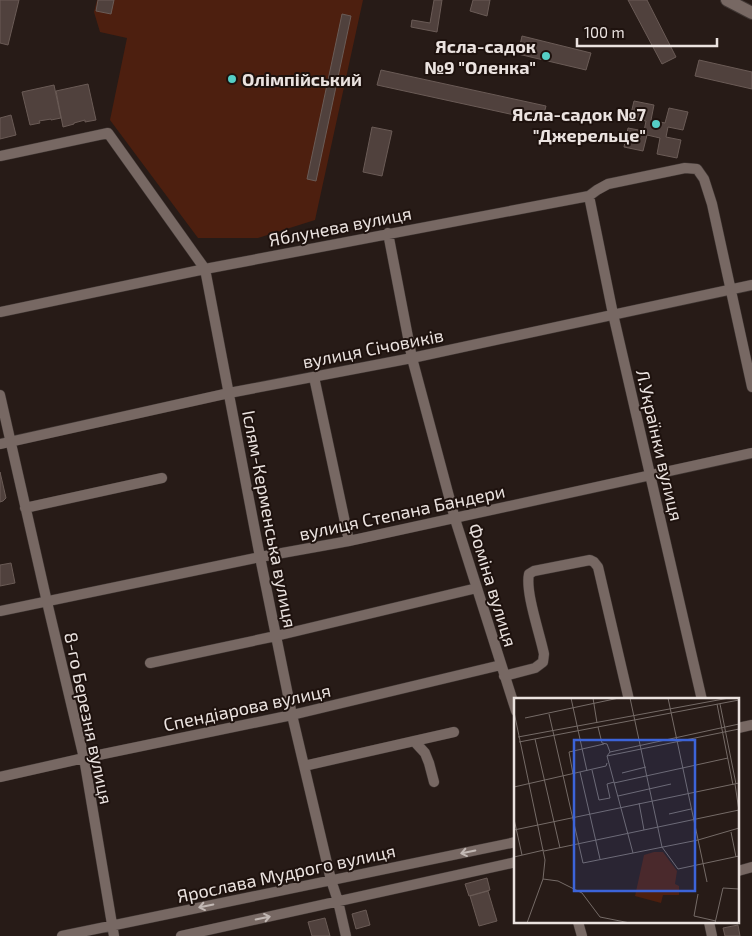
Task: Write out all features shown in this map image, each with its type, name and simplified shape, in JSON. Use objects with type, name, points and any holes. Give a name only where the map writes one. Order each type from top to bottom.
[{"type":"street","points":[[727,0],[752,13]]},
{"type":"street","name":"Іслям-Керменська вулиця","points":[[0,156],[108,133],[205,269],[292,715],[346,936]]},
{"type":"street","name":"Яблунева вулиця","points":[[0,312],[205,269],[589,196],[608,184],[685,168],[697,169],[704,179],[712,204],[730,289]]},
{"type":"street","name":"Л.Українки вулиця","points":[[589,196],[613,314],[702,698]]},
{"type":"street","name":"Фоміна вулиця","points":[[388,233],[412,358],[455,519],[514,705]]},
{"type":"street","name":"вулиця Січовиків","points":[[0,444],[229,393],[412,358],[752,285]]},
{"type":"street","points":[[730,289],[752,387]]},
{"type":"street","points":[[314,377],[349,541]]},
{"type":"street","name":"8-го Березня вулиця","points":[[0,395],[84,758],[113,931]]},
{"type":"street","name":"вулиця Степана Бандери","points":[[0,611],[455,519],[752,453]]},
{"type":"street","points":[[26,508],[162,478]]},
{"type":"street","points":[[504,676],[535,668],[543,662],[544,654],[530,594],[529,574],[534,571],[590,560],[598,567],[629,698]]},
{"type":"street","points":[[150,662],[276,636],[477,588]]},
{"type":"street","name":"Спендіарова вулиця","points":[[0,777],[292,715],[501,665]]},
{"type":"street","points":[[304,766],[454,732]]},
{"type":"street","points":[[414,741],[425,753],[434,782]]},
{"type":"street","name":"Ярослава Мудрого вулиця","points":[[62,936],[113,931],[331,880],[514,842]]},
{"type":"street","points":[[181,936],[514,862]]},
{"type":"shaded area","name":"Олімпійський","points":[[97,0],[363,0],[315,220],[258,238],[198,238],[110,120],[127,38],[100,32],[94,12]]},
{"type":"building","points":[[0,0],[19,0],[8,45],[0,43]]},
{"type":"building","points":[[98,0],[114,0],[111,14],[96,11]]},
{"type":"building","points":[[434,0],[442,0],[437,32],[411,27],[412,20],[430,23]]},
{"type":"building","points":[[473,0],[490,0],[487,16],[470,11]]},
{"type":"building","points":[[628,0],[647,0],[676,57],[662,64]]},
{"type":"building","points":[[342,14],[351,16],[316,181],[307,179]]},
{"type":"building","points":[[522,36],[591,53],[586,70],[518,54]]},
{"type":"building","points":[[699,60],[752,72],[752,89],[695,76]]},
{"type":"building","points":[[381,70],[546,106],[542,121],[377,85]]},
{"type":"building","points":[[88,84],[96,120],[85,122],[85,120],[63,127],[56,91]]},
{"type":"building","points":[[54,85],[61,118],[39,121],[40,123],[30,125],[22,92]]},
{"type":"building","points":[[634,101],[654,105],[651,120],[665,123],[669,108],[688,112],[683,130],[668,127],[666,137],[681,140],[677,158],[657,154],[660,138],[647,135],[643,151],[624,147],[628,128],[644,131],[646,121],[630,118]]},
{"type":"building","points":[[11,115],[16,135],[0,139],[0,118]]},
{"type":"building","points":[[372,127],[392,131],[382,176],[363,172]]},
{"type":"building","points":[[0,472],[6,498],[0,502]]},
{"type":"building","points":[[11,563],[15,583],[0,586],[0,565]]},
{"type":"building","points":[[487,878],[490,890],[469,896],[465,884]]},
{"type":"building","points":[[488,891],[497,921],[479,926],[470,896]]},
{"type":"building","points":[[366,910],[370,925],[356,929],[352,914]]},
{"type":"building","points":[[325,918],[330,936],[312,936],[308,922]]},
{"type":"building","points":[[738,925],[740,936],[725,936],[723,928]]},
{"type":"place","name":"Ясла-садок №9 \"Оленка\"","points":[[546,56]]},
{"type":"place","name":"Олімпійський","points":[[232,79]]},
{"type":"place","name":"Ясла-садок №7 \"Джерельце\"","points":[[656,124]]}]
